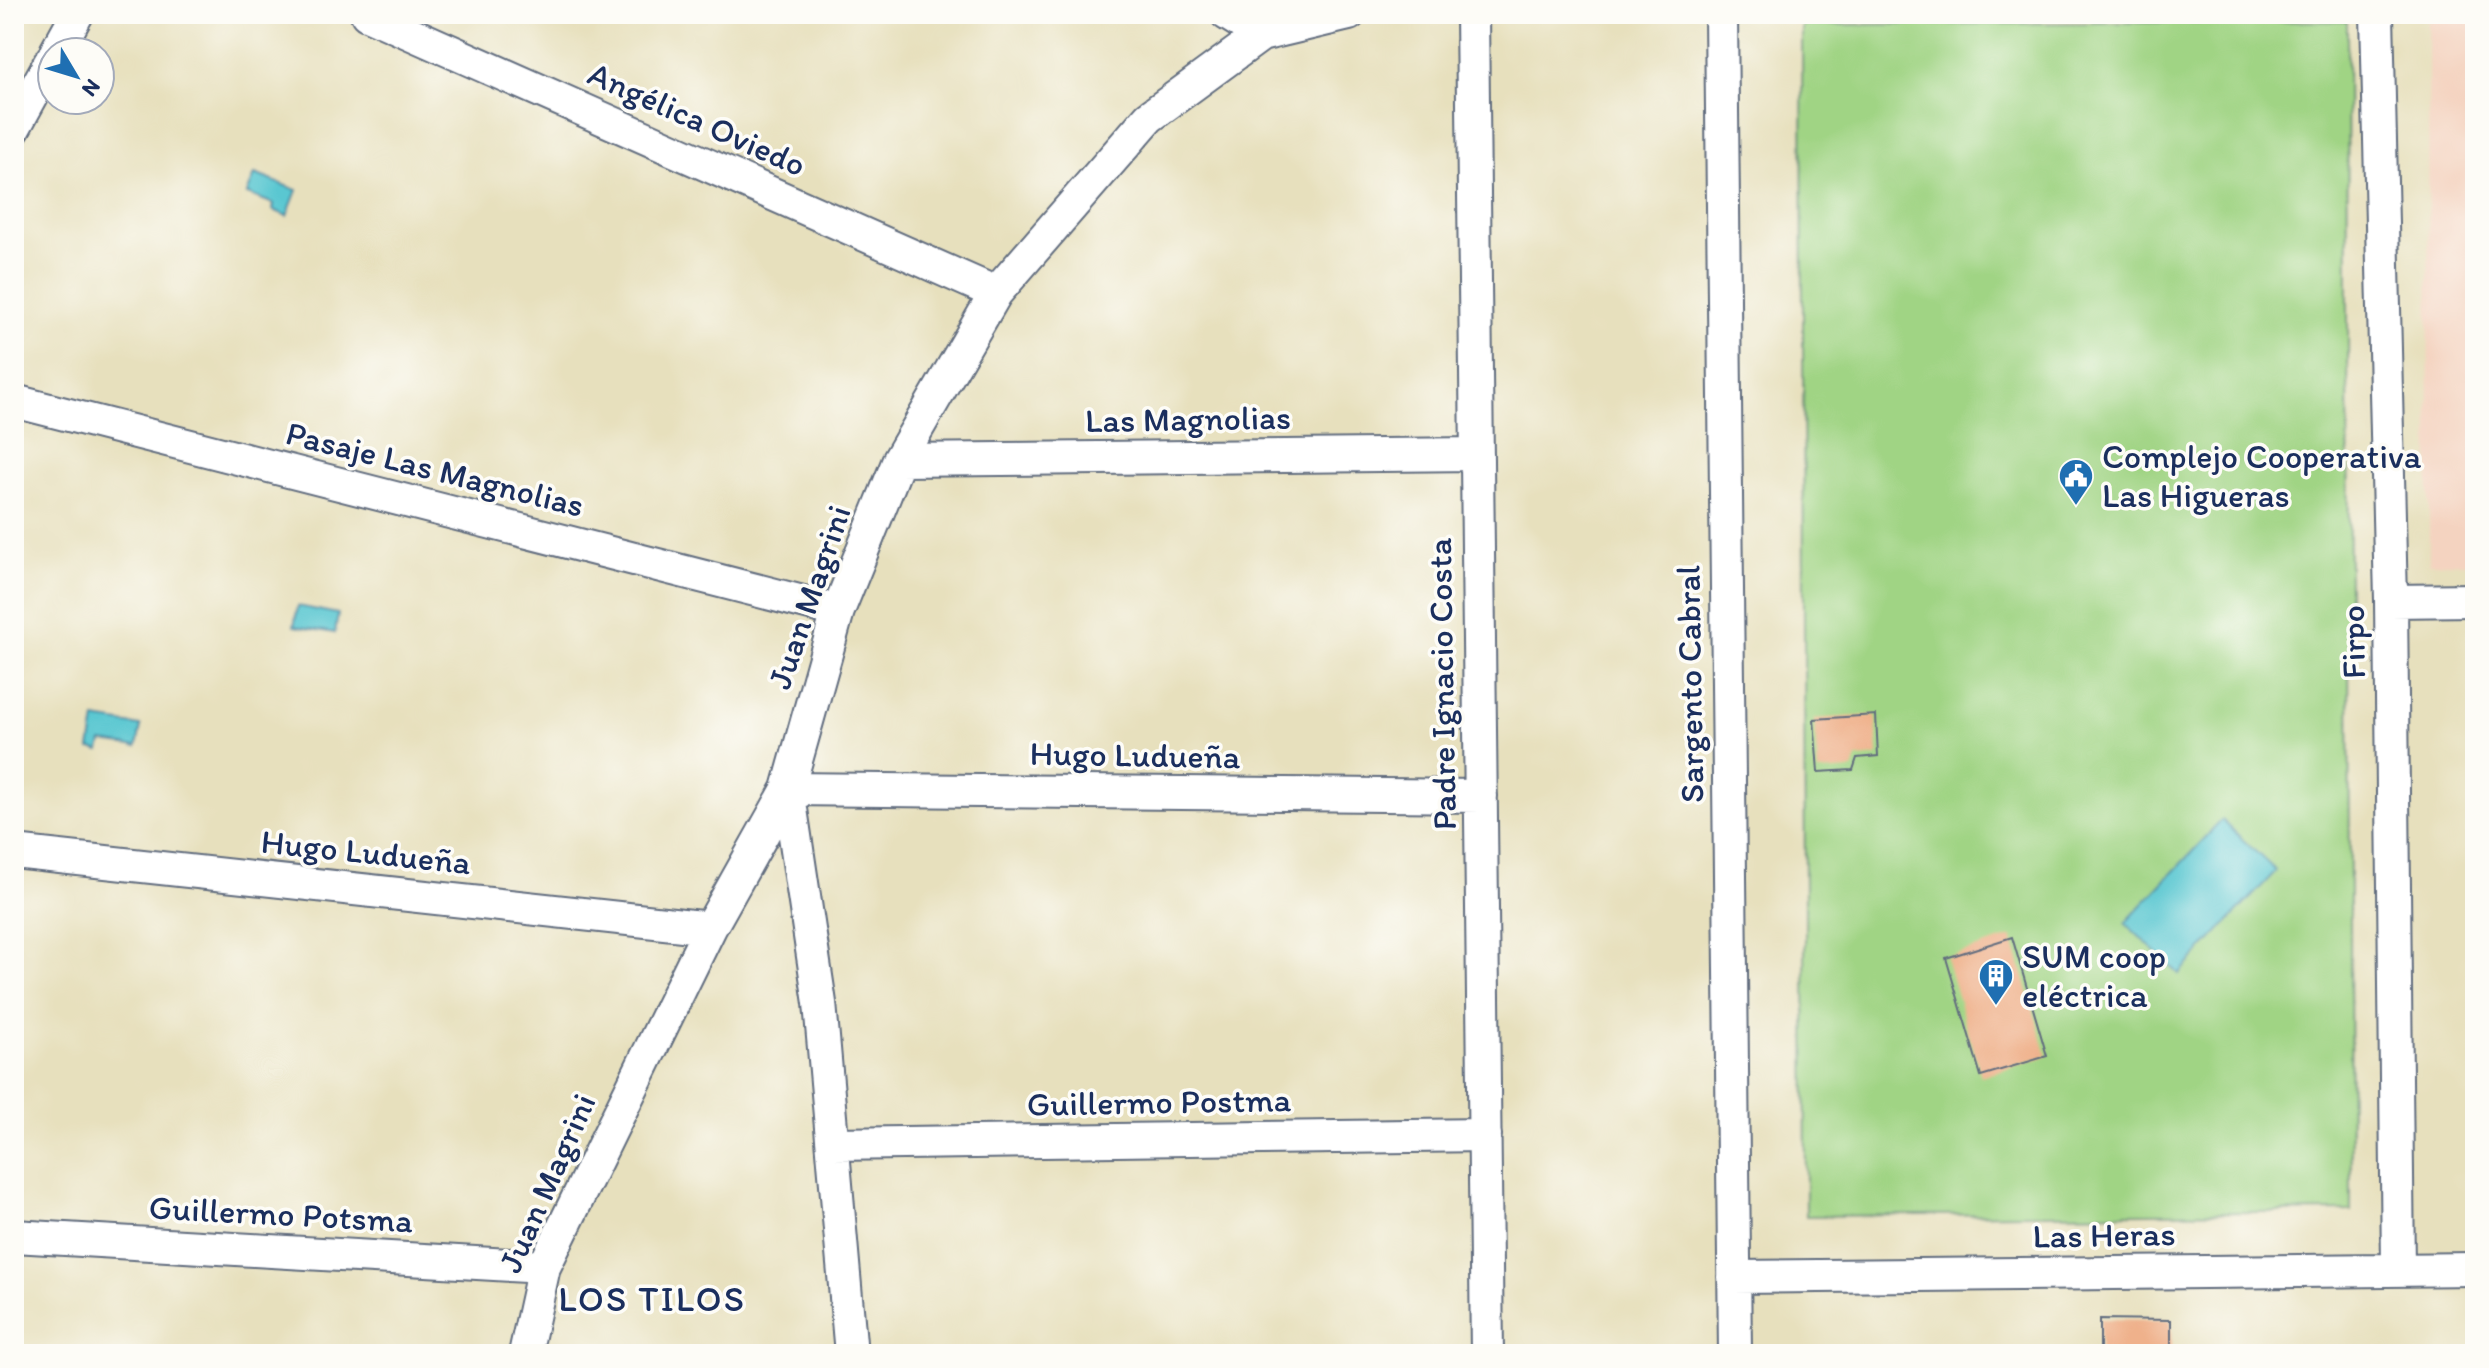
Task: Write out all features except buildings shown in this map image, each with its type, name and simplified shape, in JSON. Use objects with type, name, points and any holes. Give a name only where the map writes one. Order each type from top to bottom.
[{"type":"street","points":[[65,36],[77,14]]},
{"type":"street","name":"Angélica Oviedo","points":[[367,14],[996,293]]},
{"type":"street","points":[[1227,14],[1261,35]]},
{"type":"street","name":"Juan Magrini","points":[[525,1354],[544,1267],[710,928],[788,789],[838,611],[899,460],[996,293],[1149,117],[1261,35],[1349,14]]},
{"type":"street","name":"Padre Ignacio Costa","points":[[1472,14],[1487,1354]]},
{"type":"street","name":"Sargento Cabral","points":[[1721,14],[1735,1354]]},
{"type":"street","name":"Firpo","points":[[2377,14],[2391,601],[2398,1270]]},
{"type":"street","points":[[14,128],[36,88]]},
{"type":"street","name":"Pasaje Las Magnolias","points":[[14,401],[838,611]]},
{"type":"street","name":"Las Magnolias","points":[[899,460],[1477,454]]},
{"type":"street","points":[[2391,601],[2475,600]]},
{"type":"street","points":[[788,789],[820,1003],[851,1354]]},
{"type":"street","name":"Hugo Ludueña","points":[[788,789],[1481,796]]},
{"type":"street","name":"Hugo Ludueña","points":[[14,852],[710,928]]},
{"type":"street","name":"Guillermo Postma","points":[[833,1144],[1485,1135]]},
{"type":"street","name":"Guillermo Potsma","points":[[14,1236],[544,1267]]},
{"type":"street","name":"Las Heras","points":[[1734,1277],[2475,1269]]},
{"type":"shaded area","points":[[2428,14],[2475,14],[2475,563],[2429,563]]},
{"type":"green space","name":"Complejo Cooperativa Las Higueras","points":[[2347,21],[2351,1211],[1806,1216],[1802,25]]},
{"type":"water","points":[[255,174],[297,190],[287,216],[273,210],[274,204],[247,194]]},
{"type":"water","points":[[298,606],[338,614],[335,633],[294,626]]},
{"type":"water","points":[[95,719],[141,726],[137,747],[102,742],[100,751],[90,749]]},
{"type":"water","points":[[2222,820],[2276,871],[2179,974],[2125,923]]},
{"type":"place","name":"Complejo Cooperativa Las Higueras","points":[[2076,507]]},
{"type":"place","name":"SUM coop eléctrica","points":[[1996,1007]]},
{"type":"district","name":"LOS TILOS","points":[[652,1298]]}]
